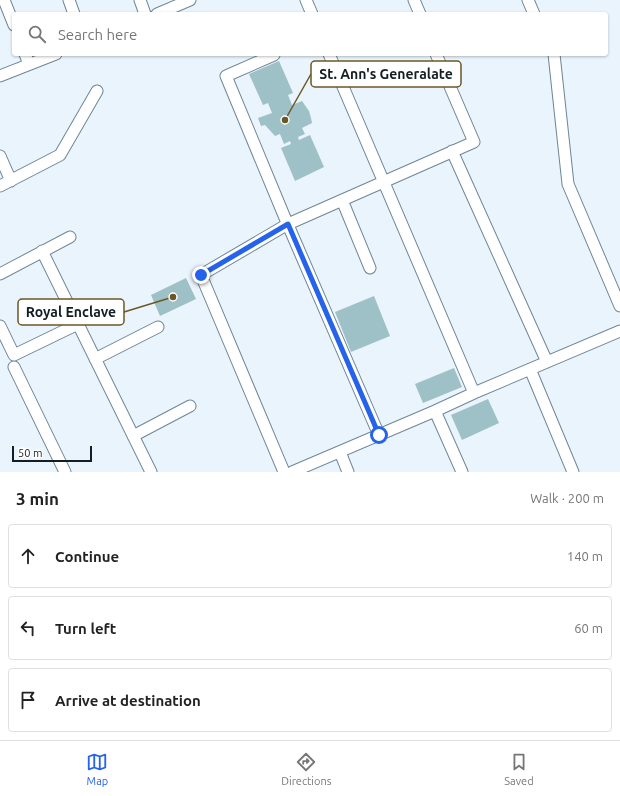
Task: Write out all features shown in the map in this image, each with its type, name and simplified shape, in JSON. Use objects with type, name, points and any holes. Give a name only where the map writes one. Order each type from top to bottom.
[{"type":"street","points":[[4,0],[12,20]]},
{"type":"street","points":[[69,0],[73,12]]},
{"type":"street","points":[[140,0],[144,12]]},
{"type":"street","points":[[162,12],[190,0]]},
{"type":"street","points":[[306,0],[311,12]]},
{"type":"street","points":[[414,0],[419,12]]},
{"type":"street","points":[[528,0],[533,12]]},
{"type":"street","points":[[0,76],[27,59],[44,56]]},
{"type":"street","points":[[272,56],[226,76],[379,435]]},
{"type":"street","points":[[330,56],[474,393]]},
{"type":"street","points":[[284,472],[201,275],[288,224],[474,142],[437,56]]},
{"type":"street","points":[[554,56],[568,184],[620,306]]},
{"type":"street","points":[[0,186],[60,156],[97,91]]},
{"type":"street","points":[[452,151],[546,362]]},
{"type":"street","points":[[0,156],[11,181]]},
{"type":"street","points":[[342,200],[370,268]]},
{"type":"street","points":[[0,274],[70,237]]},
{"type":"street","points":[[42,251],[151,472]]},
{"type":"street","points":[[0,326],[14,355],[78,324]]},
{"type":"street","points":[[95,358],[158,327]]},
{"type":"street","points":[[292,472],[620,331]]},
{"type":"street","points":[[14,367],[65,472]]},
{"type":"street","points":[[530,369],[573,472]]},
{"type":"street","points":[[133,436],[190,406]]},
{"type":"street","points":[[435,411],[462,472]]},
{"type":"street","points":[[340,452],[348,472]]},
{"type":"building","points":[[279,61],[293,93],[288,95],[292,105],[302,101],[309,111],[311,118],[312,123],[302,128],[305,134],[298,137],[299,140],[310,135],[324,167],[295,181],[281,148],[291,144],[290,141],[284,144],[280,134],[275,136],[265,125],[261,126],[258,118],[272,113],[268,103],[263,105],[249,74]]},
{"type":"building","points":[[186,278],[196,299],[160,316],[151,295]]},
{"type":"building","points":[[374,296],[390,336],[351,352],[335,312]]},
{"type":"building","points":[[454,368],[462,387],[423,403],[415,384]]},
{"type":"building","points":[[488,399],[499,423],[462,440],[451,415]]},
{"type":"place","name":"St. Ann's Generalate","points":[[285,120]]},
{"type":"place","name":"Royal Enclave","points":[[173,297]]},
{"type":"route","points":[[201,275],[288,224],[379,435]]}]
